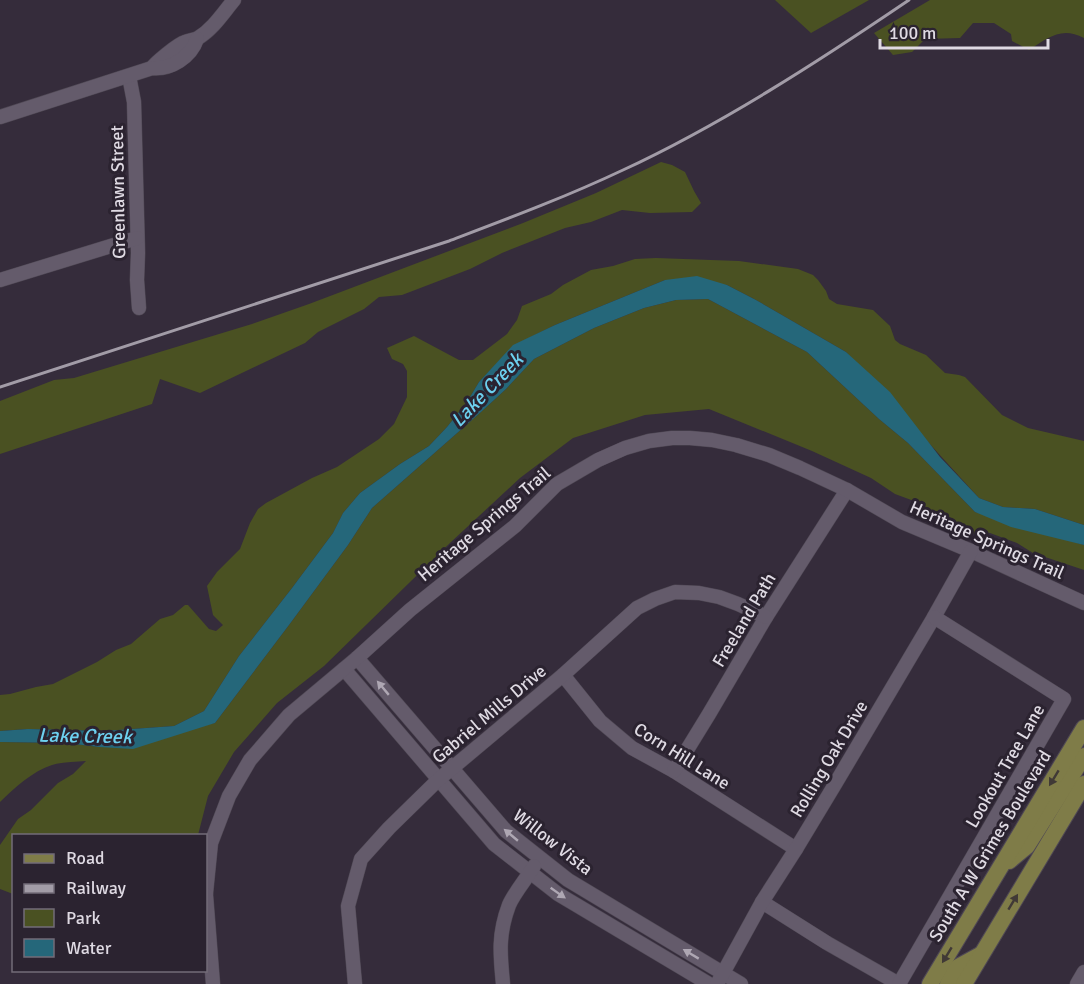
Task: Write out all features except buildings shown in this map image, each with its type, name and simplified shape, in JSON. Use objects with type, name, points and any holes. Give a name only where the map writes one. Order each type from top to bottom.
[{"type":"main road","name":"South A W Grimes Boulevard","points":[[930,984],[1084,728]]},
{"type":"main road","points":[[999,869],[1026,846],[1084,756]]},
{"type":"main road","points":[[964,984],[1084,784]]},
{"type":"main road","points":[[948,984],[958,968],[983,952]]},
{"type":"street","points":[[0,117],[152,68],[172,66],[188,55],[197,39],[216,22],[234,0]]},
{"type":"street","name":"Greenlawn Street","points":[[129,76],[134,102],[138,253],[136,280],[139,308]]},
{"type":"street","points":[[0,280],[136,238]]},
{"type":"street","name":"Heritage Springs Trail","points":[[207,884],[211,843],[228,796],[250,760],[289,715],[410,610],[515,526],[557,484],[598,460],[625,448],[649,441],[672,438],[712,440],[769,455],[847,490],[902,522],[1084,603]]},
{"type":"street","name":"Freeland Path","points":[[674,771],[766,617],[847,490]]},
{"type":"street","name":"Rolling Oak Drive","points":[[720,979],[762,902],[796,849],[971,551]]},
{"type":"street","name":"Gabriel Mills Drive","points":[[356,984],[348,906],[361,859],[438,780],[563,675],[637,608],[655,599],[675,592],[699,593],[719,597],[766,617]]},
{"type":"street","name":"Lookout Tree Lane","points":[[762,902],[899,984],[1064,699],[934,617]]},
{"type":"street","name":"Willow Vista","points":[[357,658],[506,831],[568,880],[720,979],[741,984]]},
{"type":"street","name":"Willow Vista","points":[[344,669],[494,844],[558,894],[709,984]]},
{"type":"street","name":"Corn Hill Lane","points":[[563,675],[600,721],[632,748],[674,771],[796,849]]},
{"type":"street","points":[[502,984],[500,947],[502,928],[510,904],[539,857]]},
{"type":"street","name":"Heritage Springs Trail","points":[[207,907],[213,984]]},
{"type":"street","points":[[1077,984],[1084,972]]},
{"type":"green space","points":[[775,0],[869,0],[811,33]]},
{"type":"green space","points":[[930,0],[1084,0],[1084,38],[1062,33],[1029,50],[1012,41],[1011,34],[994,23],[973,23],[960,38],[925,39],[912,52],[893,55],[874,33]]},
{"type":"green space","points":[[661,162],[685,172],[701,203],[692,212],[650,213],[622,210],[591,222],[565,228],[502,253],[470,269],[402,295],[379,297],[364,309],[318,332],[305,343],[200,393],[160,379],[152,404],[0,454],[0,401],[54,380],[74,378],[252,324],[309,304],[523,223],[596,193]]},
{"type":"green space","points":[[635,259],[739,261],[798,269],[813,275],[826,291],[829,299],[837,304],[873,310],[890,326],[895,340],[926,355],[945,373],[965,377],[1002,415],[1028,428],[1084,441],[1084,525],[1035,509],[1003,507],[979,498],[846,352],[727,285],[665,280],[555,325],[513,346],[479,382],[467,402],[429,446],[360,493],[343,513],[333,533],[239,656],[204,711],[174,726],[104,731],[28,729],[0,731],[0,695],[53,684],[131,644],[160,619],[173,615],[185,605],[188,605],[209,629],[216,631],[223,625],[213,615],[207,586],[217,572],[240,549],[258,509],[312,478],[337,467],[379,439],[394,424],[407,397],[407,371],[403,364],[392,359],[387,348],[414,336],[459,360],[473,360],[507,334],[517,320],[522,306],[551,294],[591,270]]},
{"type":"green space","points":[[708,299],[807,352],[908,443],[975,512],[1084,545],[1084,570],[1033,553],[1017,543],[990,533],[975,534],[964,530],[950,517],[929,512],[914,501],[895,494],[871,478],[709,409],[645,415],[573,438],[520,478],[324,666],[277,703],[234,752],[208,796],[198,834],[12,834],[12,894],[0,889],[0,845],[18,819],[86,761],[60,763],[38,771],[24,780],[0,802],[0,742],[66,743],[99,747],[215,723],[348,545],[372,508],[481,412],[534,359],[594,328],[644,308],[676,300]]},
{"type":"water","name":"Lake Creek","points":[[697,276],[727,285],[846,352],[890,392],[940,457],[979,498],[1003,507],[1035,509],[1084,525],[1084,545],[1011,527],[975,512],[908,443],[807,352],[708,299],[676,300],[644,308],[594,328],[534,359],[481,412],[372,508],[348,545],[215,723],[133,749],[66,743],[0,742],[0,731],[28,729],[104,731],[174,726],[204,711],[239,656],[333,533],[343,513],[360,493],[429,446],[467,402],[479,382],[513,345],[555,325],[665,280]]},
{"type":"railway","points":[[0,387],[449,241],[580,189],[697,133],[805,68],[909,0]]}]
